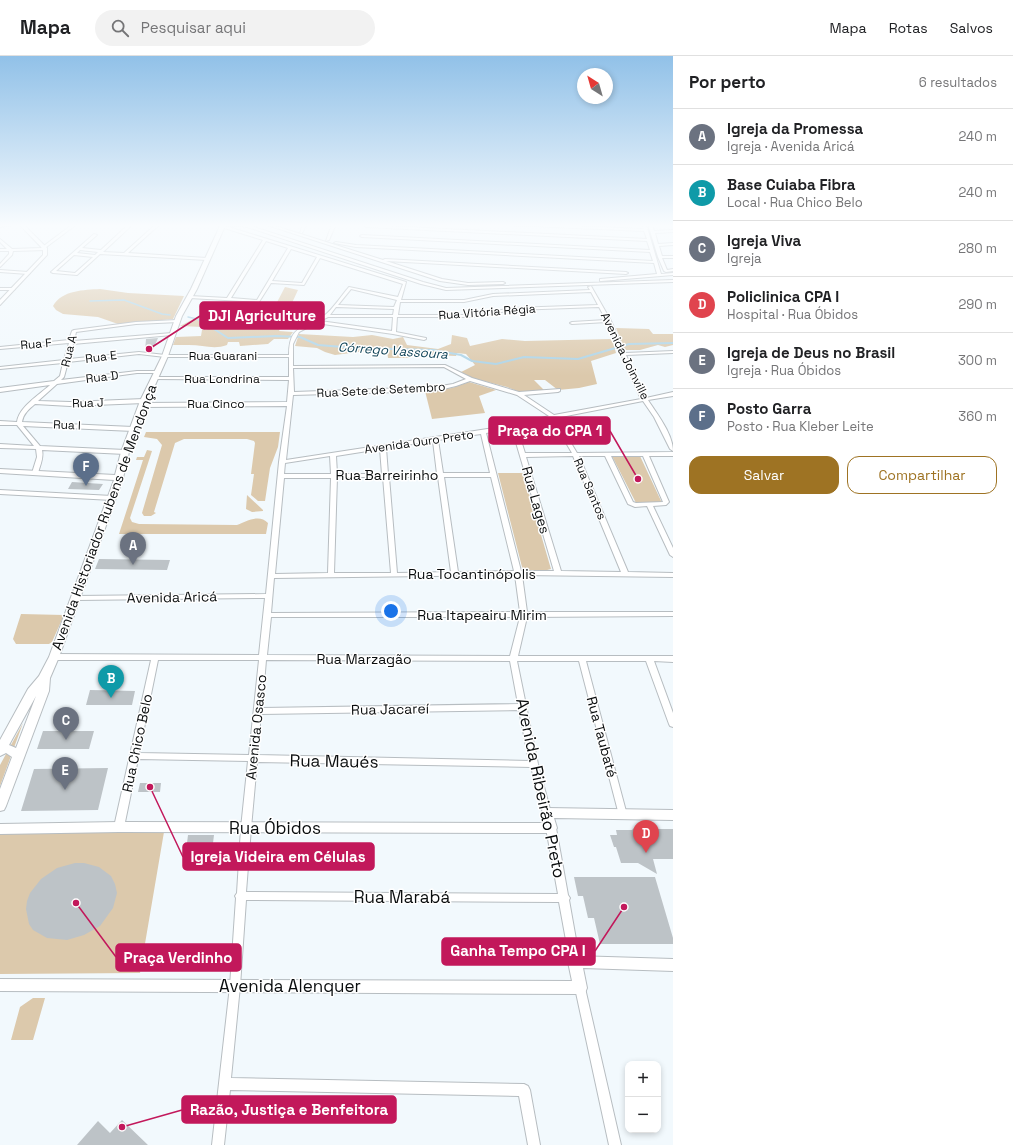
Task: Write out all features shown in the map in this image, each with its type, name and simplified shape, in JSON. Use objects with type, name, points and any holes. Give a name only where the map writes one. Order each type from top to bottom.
[{"type":"main road","name":"Avenida Historiador Rubens de Mendonça","points":[[1,749],[32,692],[44,678],[54,658],[119,478],[125,452],[133,429],[155,375],[165,356],[177,321],[200,275]]},
{"type":"main road","points":[[0,471],[119,478]]},
{"type":"main road","name":"Avenida Historiador Rubens de Mendonça","points":[[0,806],[43,691],[44,678]]},
{"type":"main road","points":[[1,749],[9,749],[19,756]]},
{"type":"street","points":[[0,303],[26,275]]},
{"type":"street","points":[[228,299],[243,275]]},
{"type":"street","points":[[190,297],[258,301],[273,275]]},
{"type":"street","points":[[269,282],[303,284],[308,275]]},
{"type":"street","points":[[380,275],[405,283],[396,308],[394,333]]},
{"type":"street","points":[[398,275],[446,289],[673,281]]},
{"type":"street","points":[[424,275],[449,282],[468,284],[593,280],[659,275]]},
{"type":"street","name":"Avenida Joinville","points":[[588,284],[609,320],[644,399],[657,417],[673,449]]},
{"type":"street","points":[[327,316],[350,288],[398,300],[464,301],[492,295],[592,292]]},
{"type":"street","points":[[0,289],[13,289]]},
{"type":"street","points":[[335,306],[396,308]]},
{"type":"street","name":"Rua Vitória Régia","points":[[327,316],[472,316],[513,309],[600,306]]},
{"type":"street","name":"Avenida Osasco","points":[[218,1145],[235,986],[240,896],[252,759],[282,462],[291,394],[292,367],[290,356],[294,337],[297,331],[327,316]]},
{"type":"street","points":[[572,323],[609,320]]},
{"type":"street","name":"Rua A","points":[[19,424],[24,410],[56,382],[64,372],[74,330],[177,321]]},
{"type":"street","points":[[316,322],[394,333],[424,339]]},
{"type":"street","points":[[72,342],[172,334]]},
{"type":"street","name":"Rua F","points":[[0,348],[72,342]]},
{"type":"street","points":[[621,350],[673,352]]},
{"type":"street","name":"Rua E","points":[[0,368],[120,354],[155,354]]},
{"type":"street","name":"Rua Guarani","points":[[155,354],[165,356],[290,356]]},
{"type":"street","name":"Rua Santos","points":[[292,367],[445,366],[470,379],[519,394],[553,417],[575,454],[625,573]]},
{"type":"street","name":"Rua D","points":[[0,390],[137,372],[155,375]]},
{"type":"street","name":"Rua Londrina","points":[[155,375],[291,379]]},
{"type":"street","name":"Rua Sete de Setembro","points":[[291,394],[435,389],[454,385],[470,379]]},
{"type":"street","points":[[519,394],[558,390]]},
{"type":"street","name":"Avenida Ouro Preto","points":[[282,462],[514,427],[553,417],[673,394]]},
{"type":"street","name":"Rua J","points":[[33,402],[70,404],[143,403]]},
{"type":"street","name":"Rua Cinco","points":[[143,403],[290,404]]},
{"type":"street","name":"Rua I","points":[[0,424],[133,429]]},
{"type":"street","points":[[19,424],[28,437],[39,448],[41,453],[34,473]]},
{"type":"street","name":"Rua Lages","points":[[514,427],[558,573]]},
{"type":"street","name":"Avenida Ribeirão Preto","points":[[483,432],[518,574],[524,615],[513,659],[534,764],[551,828],[565,898],[580,988],[615,1145]]},
{"type":"street","points":[[435,439],[455,574]]},
{"type":"street","points":[[0,446],[125,452]]},
{"type":"street","points":[[382,447],[386,476],[394,574]]},
{"type":"street","points":[[330,574],[334,476],[333,454]]},
{"type":"street","points":[[607,454],[630,503],[635,505],[664,504],[666,502],[646,454]]},
{"type":"street","points":[[523,455],[673,454]]},
{"type":"street","name":"Rua Barreirinho","points":[[281,476],[494,475]]},
{"type":"street","points":[[0,492],[112,498]]},
{"type":"street","points":[[649,505],[673,555]]},
{"type":"street","name":"Rua Tocantinópolis","points":[[271,576],[330,574],[558,573],[673,575]]},
{"type":"street","name":"Avenida Aricá","points":[[76,598],[269,596]]},
{"type":"street","name":"Rua Itapeairu Mirim","points":[[267,615],[673,614]]},
{"type":"street","name":"Rua Marzagão","points":[[54,658],[673,659]]},
{"type":"street","name":"Rua Chico Belo","points":[[119,827],[155,658]]},
{"type":"street","name":"Rua Taubaté","points":[[582,659],[622,815]]},
{"type":"street","points":[[649,659],[673,724]]},
{"type":"street","name":"Rua Jacareí","points":[[257,711],[522,707]]},
{"type":"street","name":"Rua Maués","points":[[135,756],[534,764]]},
{"type":"street","points":[[547,814],[673,815]]},
{"type":"street","name":"Rua Óbidos","points":[[0,829],[119,827],[551,828]]},
{"type":"street","name":"Rua Marabá","points":[[240,896],[565,898]]},
{"type":"street","points":[[575,962],[672,967]]},
{"type":"street","name":"Avenida Alenquer","points":[[0,985],[580,988]]},
{"type":"street","points":[[225,1084],[524,1090],[534,1145]]},
{"type":"shaded area","points":[[285,287],[298,290],[279,331],[293,332],[288,339],[274,339],[268,344],[240,346],[239,342],[228,342],[227,345],[218,347],[173,345],[176,337],[201,336],[202,330],[208,330],[202,327],[180,326],[205,313],[225,306],[268,309],[274,308]]},
{"type":"shaded area","points":[[100,289],[128,293],[184,296],[173,319],[118,324],[98,317],[63,314],[56,310],[53,306],[62,297],[68,294]]},
{"type":"shaded area","points":[[616,328],[649,329],[653,334],[673,334],[673,345],[665,347],[658,345],[640,350],[625,350]]},
{"type":"shaded area","points":[[299,334],[353,337],[372,335],[393,339],[403,337],[407,345],[438,349],[451,344],[452,335],[467,338],[470,346],[502,339],[525,341],[612,339],[616,353],[591,361],[597,384],[579,388],[558,390],[545,380],[534,380],[544,390],[520,392],[472,378],[461,372],[475,365],[466,354],[457,353],[456,356],[409,354],[409,358],[388,358],[387,350],[382,349],[335,355],[317,348],[295,346]]},
{"type":"shaded area","points":[[469,382],[496,390],[479,396],[485,413],[432,419],[425,391],[452,388]]},
{"type":"shaded area","points":[[146,432],[280,432],[278,447],[270,468],[265,501],[258,501],[251,495],[254,474],[251,474],[254,441],[247,439],[184,439],[175,443],[154,512],[156,513],[151,516],[144,516],[142,513],[162,445],[157,439],[144,437]]},
{"type":"shaded area","points":[[147,450],[152,451],[130,518],[132,522],[139,524],[237,525],[257,518],[268,523],[266,534],[119,534],[143,460],[136,460],[137,457],[144,457]]},
{"type":"shaded area","points":[[612,456],[640,456],[662,503],[636,503]]},
{"type":"shaded area","points":[[498,473],[523,473],[551,569],[537,571],[523,569]]},
{"type":"shaded area","points":[[247,495],[263,511],[252,512],[246,509]]},
{"type":"shaded area","points":[[21,614],[64,615],[52,642],[49,644],[16,644],[13,639]]},
{"type":"shaded area","points":[[23,723],[0,786],[0,765]]},
{"type":"shaded area","points":[[164,832],[140,973],[0,974],[0,833]]},
{"type":"shaded area","points":[[33,998],[45,998],[33,1040],[11,1040],[20,1007]]},
{"type":"building","points":[[158,338],[152,352],[145,351],[146,339]]},
{"type":"building","points":[[72,482],[103,484],[99,490],[68,489]]},
{"type":"building","points":[[99,559],[170,560],[167,570],[95,569]]},
{"type":"building","points":[[90,690],[135,691],[132,705],[86,705]]},
{"type":"building","points":[[43,731],[94,731],[89,749],[37,749]]},
{"type":"building","points":[[108,768],[98,810],[21,811],[34,769]]},
{"type":"building","points":[[140,783],[161,783],[160,792],[138,792]]},
{"type":"building","points":[[636,826],[647,826],[648,829],[673,829],[673,859],[653,859],[657,874],[638,863],[621,863],[616,847],[614,847],[610,835],[617,835],[616,830],[632,830]]},
{"type":"building","points":[[188,835],[214,835],[211,859],[185,859]]},
{"type":"building","points":[[75,863],[84,863],[99,867],[111,876],[117,893],[113,908],[100,926],[84,935],[67,940],[47,938],[33,930],[29,924],[26,909],[27,901],[30,893],[41,879],[57,868]]},
{"type":"building","points":[[574,877],[655,877],[673,938],[673,944],[600,944],[594,918],[588,918],[583,896],[578,896]]},
{"type":"building","points":[[122,1120],[148,1145],[77,1145],[98,1121],[110,1133]]},
{"type":"waterway","name":"Córrego Vassoura","points":[[90,301],[124,300],[162,314],[170,315]]},
{"type":"waterway","name":"Córrego Vassoura","points":[[188,317],[197,319],[216,330]]},
{"type":"waterway","name":"Córrego Vassoura","points":[[214,329],[228,338],[276,336],[300,337],[318,345],[356,348],[433,350],[461,355],[472,361],[496,364],[524,357],[578,359],[629,344],[673,343]]},
{"type":"place","name":"DJI Agriculture","points":[[149,349]]},
{"type":"place","name":"Praça do CPA 1","points":[[638,479]]},
{"type":"place","name":"Posto Garra","points":[[86,486]]},
{"type":"place","name":"Igreja da Promessa","points":[[133,565]]},
{"type":"place","name":"Base Cuiaba Fibra","points":[[111,698]]},
{"type":"place","name":"Igreja Viva","points":[[66,740]]},
{"type":"place","name":"Igreja Videira em Células","points":[[150,787]]},
{"type":"place","name":"Igreja de Deus no Brasil","points":[[65,790]]},
{"type":"place","name":"Policlinica CPA I","points":[[646,853]]},
{"type":"place","name":"Praça Verdinho","points":[[76,903]]},
{"type":"place","name":"Ganha Tempo CPA I","points":[[624,907]]},
{"type":"place","name":"Razão, Justiça e Benfeitora","points":[[122,1127]]}]
